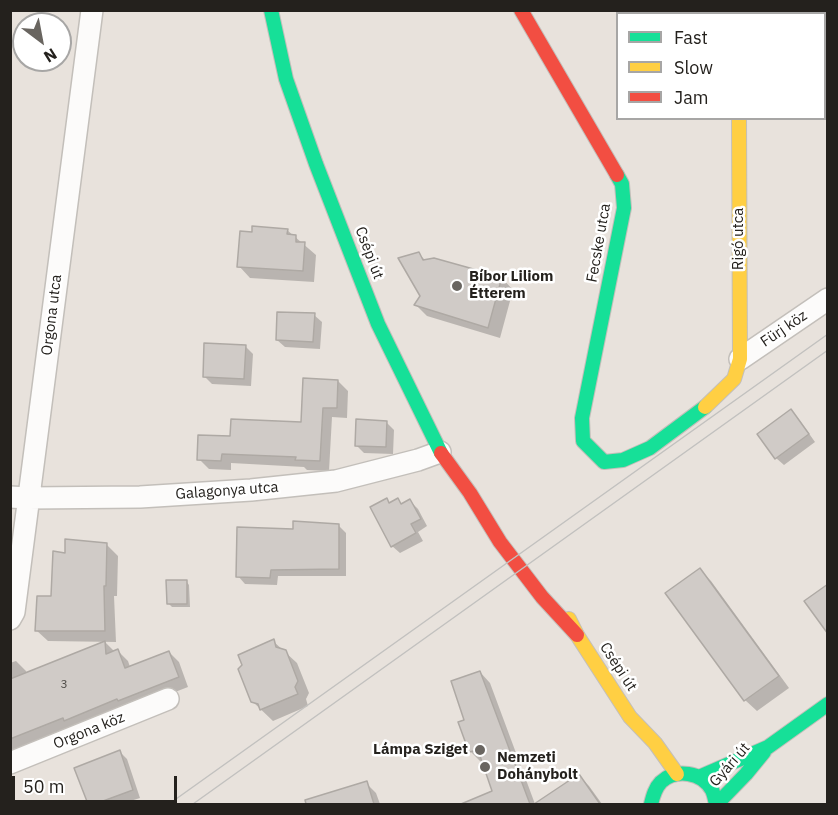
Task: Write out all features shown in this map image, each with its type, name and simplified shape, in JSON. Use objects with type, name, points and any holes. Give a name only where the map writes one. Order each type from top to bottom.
[{"type":"street","name":"Orgona utca","points":[[10,619],[14,612],[19,497],[92,10]]},
{"type":"street","name":"Csépi út","points":[[271,10],[286,79],[320,175],[378,324],[440,452],[470,493],[500,542],[542,597],[577,635]]},
{"type":"street","name":"Fecske utca","points":[[521,10],[622,184],[624,208],[582,417],[583,441],[604,462],[623,460],[650,448],[706,406],[734,380],[740,358]]},
{"type":"street","name":"Rigó utca","points":[[739,120],[740,358]]},
{"type":"street","name":"Fürj köz","points":[[740,358],[828,299]]},
{"type":"street","name":"Galagonya utca","points":[[19,497],[140,497],[251,490],[336,481],[440,452]]},
{"type":"street","name":"Csépi út","points":[[470,493],[508,527]]},
{"type":"street","name":"Csépi út","points":[[548,582],[577,635],[630,717],[655,743],[677,774]]},
{"type":"street","name":"Orgona köz","points":[[10,763],[168,699]]},
{"type":"street","name":"Gyári út","points":[[699,777],[768,747],[828,704]]},
{"type":"street","name":"Csépi út","points":[[630,717],[639,743]]},
{"type":"street","name":"Gyári út","points":[[717,804],[768,747]]},
{"type":"street","points":[[650,773],[656,787]]},
{"type":"street","points":[[651,804],[651,797],[656,787],[665,778],[677,774],[688,774],[706,782],[712,789],[717,804]]},
{"type":"building","points":[[252,226],[288,229],[287,234],[296,235],[296,242],[305,242],[303,271],[237,267],[240,231],[252,232]]},
{"type":"building","name":"Bíbor Liliom Étterem","points":[[419,252],[423,260],[434,258],[502,277],[488,328],[414,305],[420,296],[398,258]]},
{"type":"building","points":[[277,312],[315,313],[313,342],[276,340]]},
{"type":"building","points":[[204,343],[246,345],[244,379],[203,377]]},
{"type":"building","points":[[303,378],[338,380],[337,408],[323,408],[320,461],[295,460],[296,457],[222,454],[221,461],[197,460],[198,435],[230,436],[231,419],[301,422]]},
{"type":"building","points":[[791,409],[809,434],[775,459],[757,434]]},
{"type":"building","points":[[356,419],[387,421],[386,447],[355,446]]},
{"type":"building","points":[[387,498],[389,503],[398,498],[401,504],[410,499],[421,519],[411,524],[416,533],[391,547],[370,507]]},
{"type":"building","points":[[293,521],[339,524],[339,569],[271,570],[270,578],[236,577],[237,527],[293,529]]},
{"type":"building","points":[[65,539],[107,543],[106,586],[104,586],[105,631],[35,631],[37,596],[51,596],[53,551],[65,553]]},
{"type":"building","points":[[700,568],[779,676],[744,701],[665,593]]},
{"type":"building","points":[[166,580],[187,580],[187,604],[167,604]]},
{"type":"building","points":[[828,584],[828,634],[804,601]]},
{"type":"building","points":[[274,639],[276,647],[286,650],[298,681],[295,687],[298,694],[260,710],[258,704],[251,702],[238,669],[242,665],[238,655]]},
{"type":"building","points":[[105,641],[106,654],[118,649],[125,668],[169,651],[179,677],[10,739],[10,679]]},
{"type":"building","points":[[480,671],[530,804],[461,804],[492,791],[478,750],[469,752],[458,722],[464,720],[451,681]]},
{"type":"building","points":[[120,750],[133,790],[95,804],[88,804],[74,768]]},
{"type":"building","points":[[579,774],[600,804],[534,804]]},
{"type":"building","points":[[367,781],[374,804],[306,804],[305,800]]},
{"type":"tram line","points":[[169,804],[828,334]]},
{"type":"tram line","points":[[193,804],[828,350]]},
{"type":"traffic: fast","points":[[271,10],[286,79],[316,164],[378,324],[441,453]]},
{"type":"traffic: fast","points":[[617,175],[622,184],[624,208],[582,418],[583,441],[604,462],[623,460],[650,448],[705,407]]},
{"type":"traffic: fast","points":[[699,777],[768,747],[828,704]]},
{"type":"traffic: fast","points":[[717,804],[764,752]]},
{"type":"traffic: fast","points":[[651,804],[661,782],[681,774],[695,776],[708,784],[716,804]]},
{"type":"traffic: slow","points":[[705,407],[734,379],[740,359],[739,120]]},
{"type":"traffic: slow","points":[[569,619],[630,717],[655,743],[677,774]]},
{"type":"traffic: jam","points":[[521,10],[617,175]]},
{"type":"traffic: jam","points":[[441,453],[470,493],[500,542],[542,597],[577,635]]},
{"type":"place","name":"Bíbor Liliom Étterem","points":[[457,286]]},
{"type":"place","name":"Lámpa Sziget","points":[[480,750]]},
{"type":"place","name":"Nemzeti Dohánybolt","points":[[485,767]]}]
